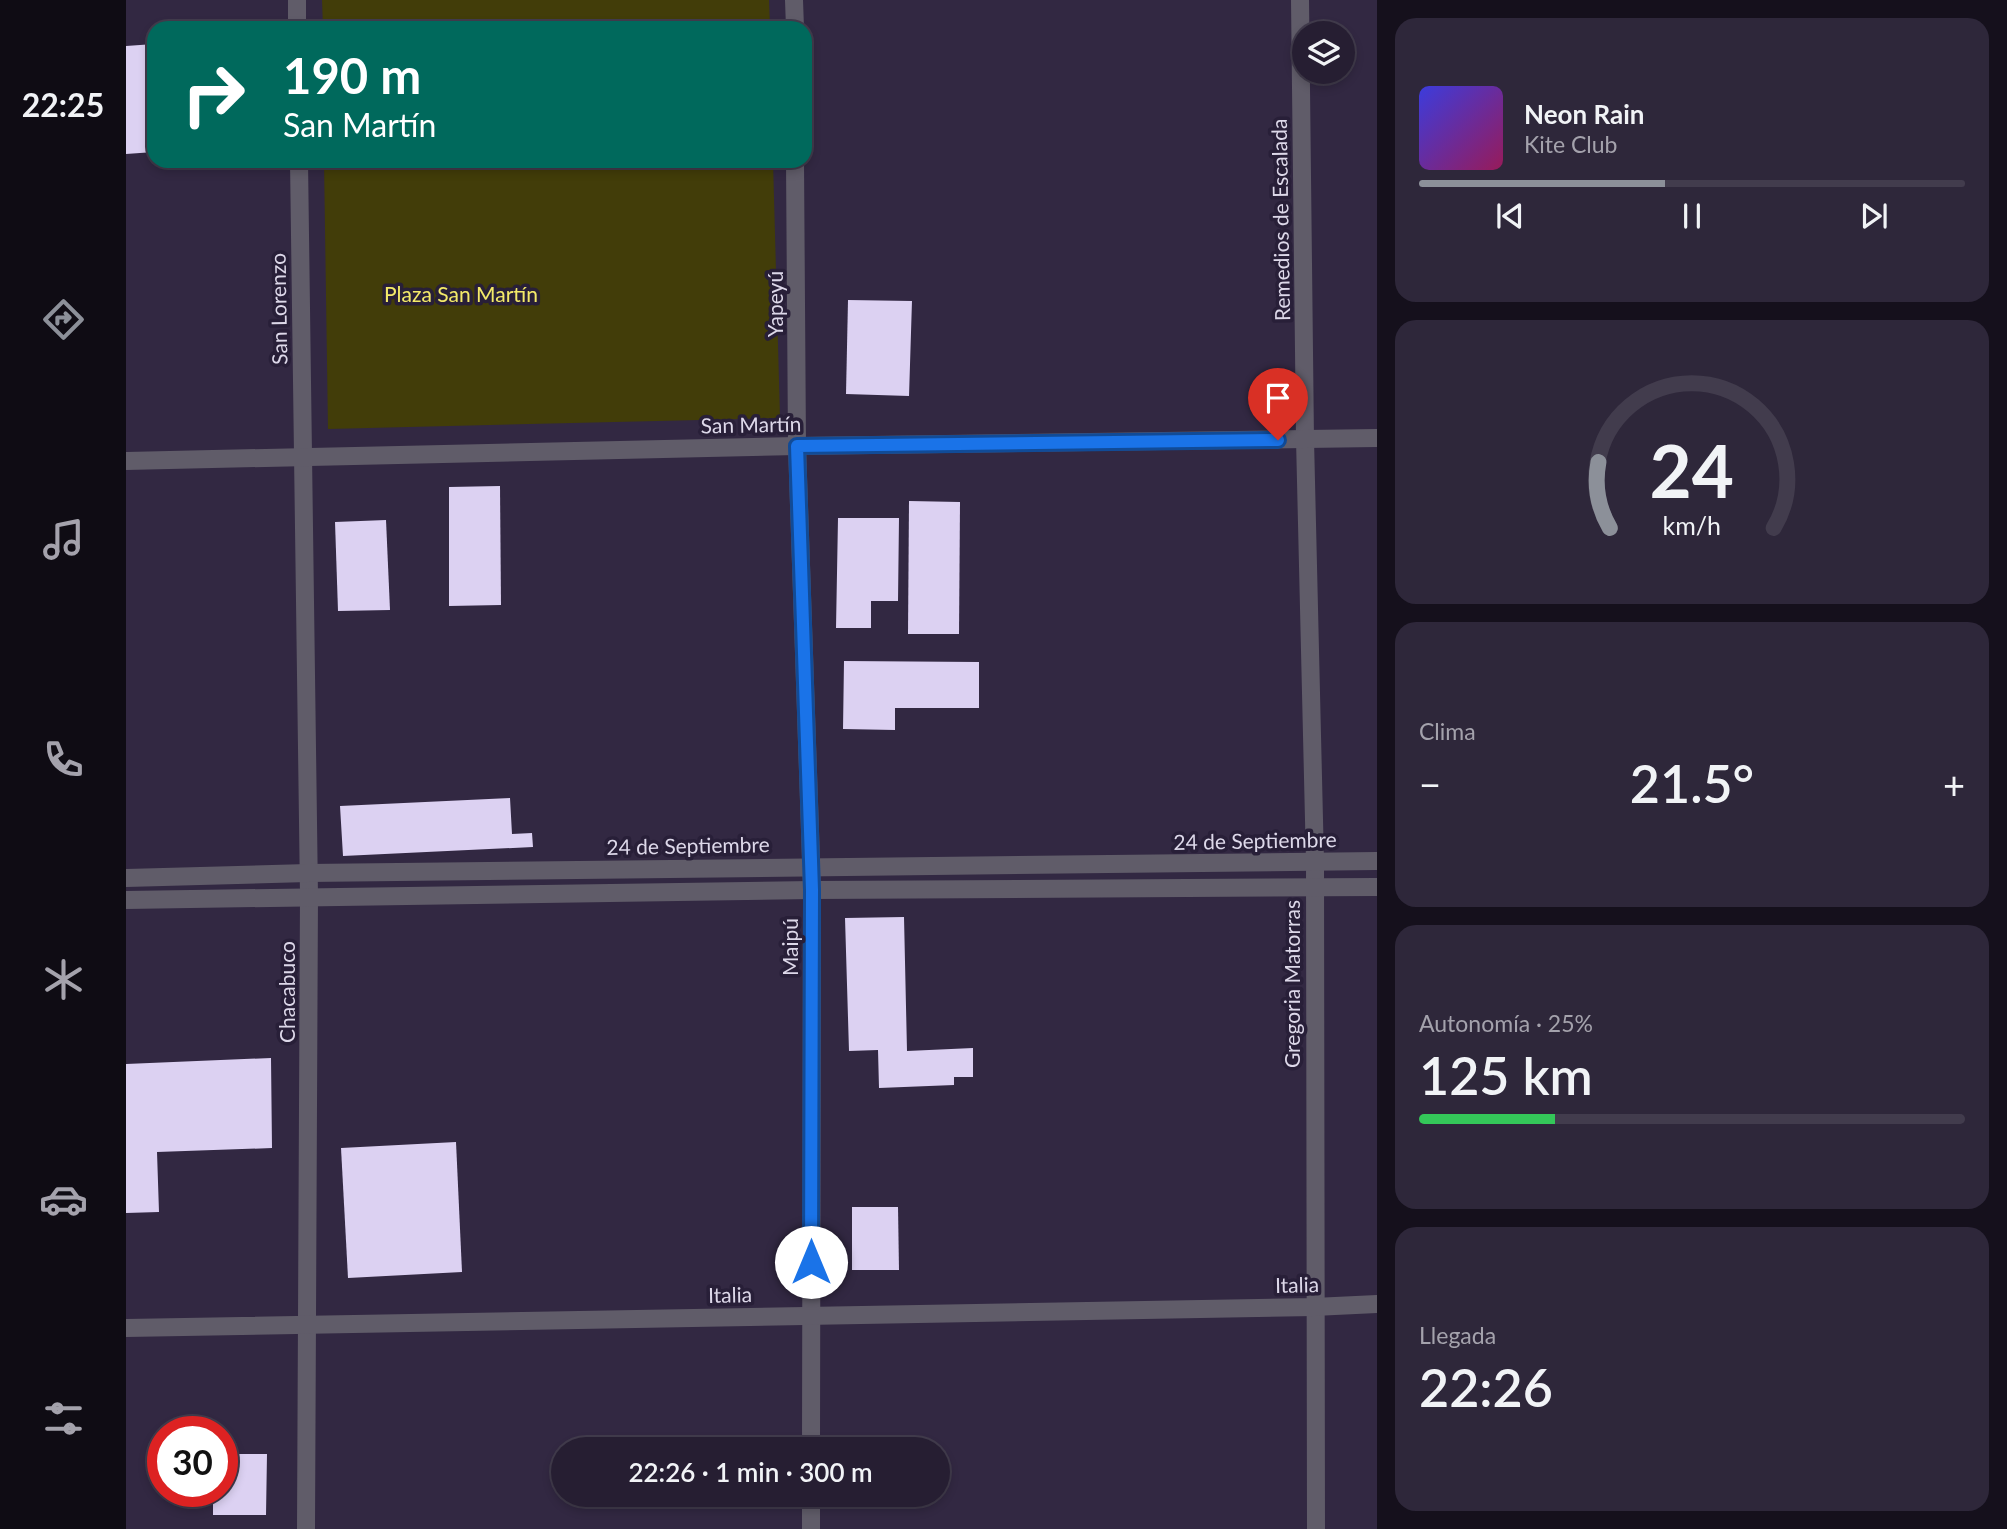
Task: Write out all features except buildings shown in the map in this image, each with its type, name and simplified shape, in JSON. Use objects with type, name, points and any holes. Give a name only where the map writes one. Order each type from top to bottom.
[{"type":"street","points":[[297,0],[297,21]]},
{"type":"street","points":[[794,0],[794,21]]},
{"type":"street","name":"Remedios de Escalada","points":[[1300,0],[1305,439]]},
{"type":"street","name":"San Lorenzo","points":[[299,168],[303,456]]},
{"type":"street","name":"Yapeyú","points":[[795,168],[797,446]]},
{"type":"street","name":"San Martín","points":[[126,461],[797,446],[1377,438]]},
{"type":"street","name":"Gregoria Matorras","points":[[1305,439],[1315,862],[1316,1529]]},
{"type":"street","name":"Maipú","points":[[797,446],[812,890],[811,1437]]},
{"type":"street","name":"Chacabuco","points":[[303,456],[309,895],[306,1529]]},
{"type":"street","name":"24 de Septiembre","points":[[126,878],[811,866],[1377,861]]},
{"type":"street","points":[[126,900],[309,895],[1377,887]]},
{"type":"street","name":"Italia","points":[[126,1328],[1377,1304]]},
{"type":"street","points":[[811,1507],[811,1529]]},
{"type":"green space","points":[[322,0],[769,0],[770,21],[323,21]]},
{"type":"green space","name":"Plaza San Martín","points":[[324,168],[773,168],[780,418],[328,429]]},
{"type":"route","points":[[811,1262],[812,890],[797,446],[1278,440]]}]
